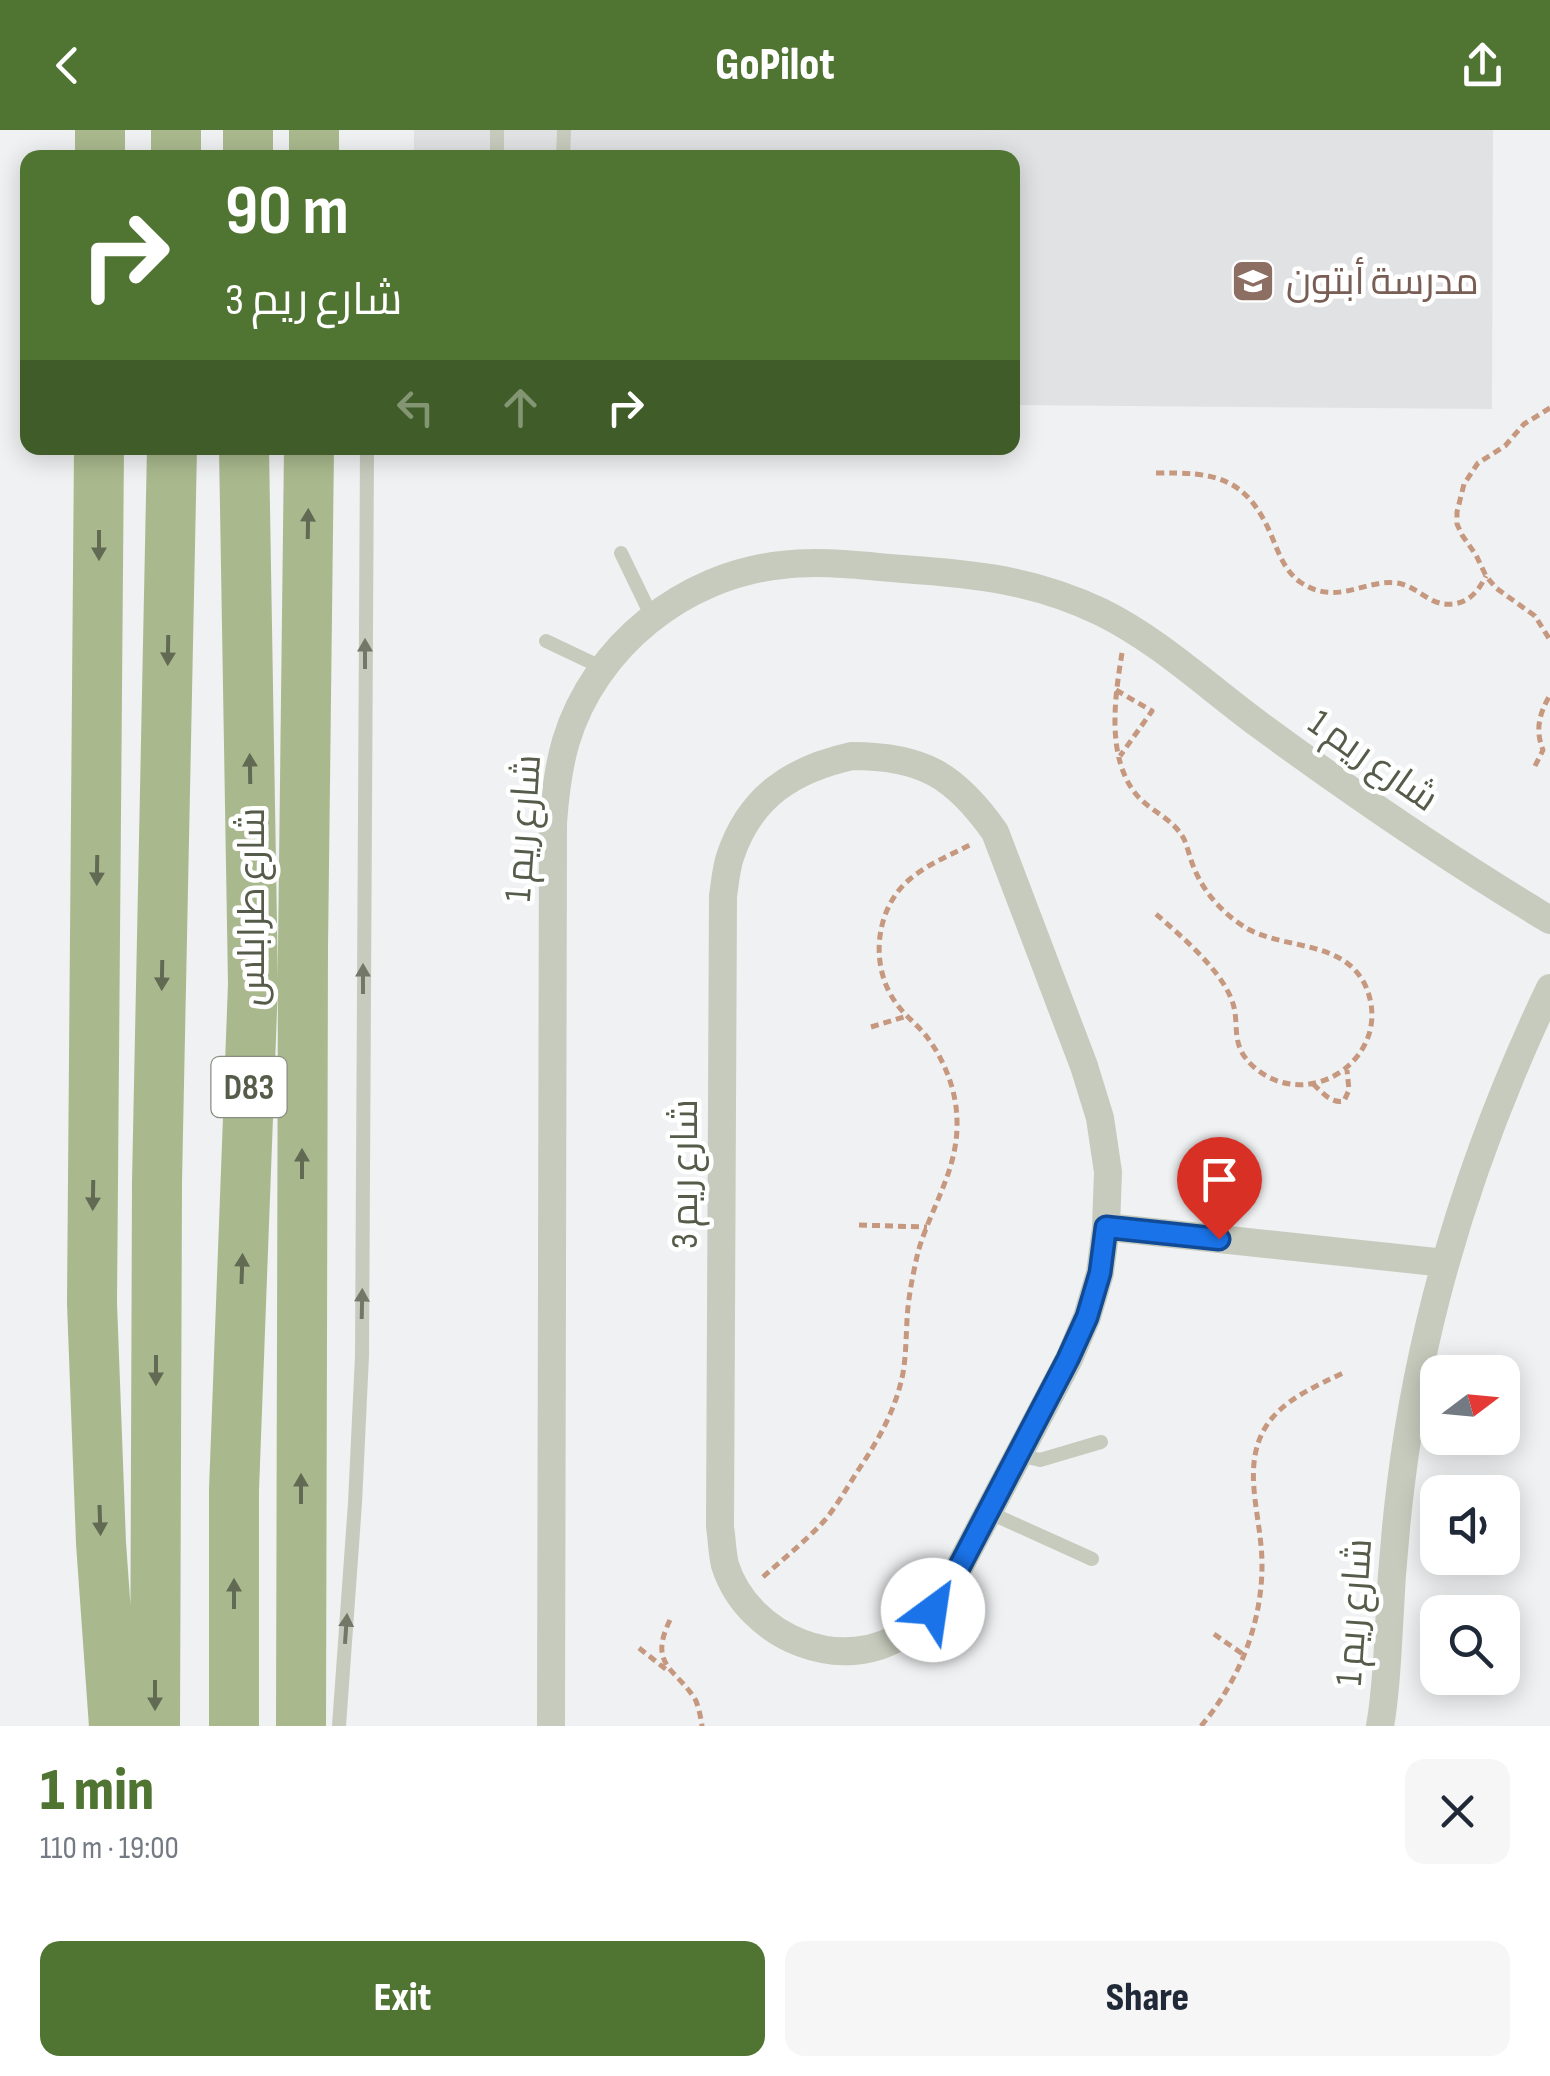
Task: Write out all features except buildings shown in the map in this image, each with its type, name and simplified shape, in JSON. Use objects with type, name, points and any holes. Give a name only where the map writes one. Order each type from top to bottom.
[{"type":"highway","points":[[99,455],[92,1303],[101,1544],[114,1726]]},
{"type":"highway","name":"D83","points":[[155,1726],[158,1162],[172,455]]},
{"type":"highway","name":"شارع طرابلس","points":[[234,1726],[234,1490],[253,984],[244,455]]},
{"type":"highway","points":[[301,1726],[302,949],[309,455]]},
{"type":"street","name":"شارع ريم 1","points":[[551,1726],[556,780],[567,738],[584,698],[603,668],[652,617],[698,589],[748,570],[782,564],[818,563],[993,578],[1060,595],[1126,626],[1325,773],[1550,920]]},
{"type":"street","name":"شارع ريم 3","points":[[852,756],[886,756],[920,765],[950,781],[975,804],[995,832],[1100,1118],[1108,1172],[1106,1227],[1100,1273],[1087,1317],[953,1579],[933,1610],[905,1634],[871,1648],[834,1651],[798,1643],[766,1624],[741,1597],[725,1564],[720,1527],[723,896],[729,859],[742,828],[762,801],[788,778],[819,764],[852,756]]},
{"type":"street","name":"شارع ريم 1","points":[[1380,1726],[1402,1480],[1420,1371],[1445,1263],[1504,1097],[1550,988]]},
{"type":"street","points":[[1106,1227],[1445,1263]]},
{"type":"lane","points":[[339,1726],[362,1356],[367,455]]},
{"type":"lane","points":[[621,553],[652,617]]},
{"type":"lane","points":[[546,641],[603,668]]},
{"type":"lane","points":[[1018,1455],[1040,1460],[1101,1442]]},
{"type":"lane","points":[[988,1512],[1092,1560]]},
{"type":"path","points":[[1550,408],[1524,424],[1505,446],[1478,463],[1464,484],[1456,512],[1457,524],[1486,576],[1535,616],[1550,640]]},
{"type":"path","points":[[1156,473],[1192,472],[1232,484],[1262,514],[1288,571],[1316,590],[1348,592],[1397,584],[1430,600],[1457,604],[1470,598],[1486,576]]},
{"type":"path","points":[[1126,626],[1114,723],[1124,775],[1135,793],[1175,826],[1204,887],[1230,916],[1266,937],[1336,954],[1353,968],[1365,985],[1371,1006],[1365,1044],[1346,1070],[1313,1084],[1292,1084],[1256,1069],[1237,1042],[1231,998],[1223,985],[1195,950],[1156,914]]},
{"type":"path","points":[[1116,690],[1152,711],[1120,756]]},
{"type":"path","points":[[1534,766],[1543,750],[1538,721],[1550,695]]},
{"type":"path","points":[[741,1597],[827,1517],[890,1416],[903,1373],[907,1315],[918,1254],[952,1165],[957,1118],[954,1094],[943,1064],[887,987],[879,953],[880,935],[890,904],[912,877],[995,832]]},
{"type":"path","points":[[871,1026],[907,1016]]},
{"type":"path","points":[[1313,1084],[1332,1100],[1344,1101],[1348,1090],[1346,1070]]},
{"type":"path","points":[[860,1225],[926,1227]]},
{"type":"path","points":[[1201,1726],[1228,1687],[1255,1621],[1261,1578],[1253,1464],[1258,1441],[1286,1403],[1343,1374]]},
{"type":"path","points":[[670,1620],[662,1647],[672,1674]]},
{"type":"path","points":[[1214,1634],[1244,1655]]},
{"type":"path","points":[[639,1648],[672,1674],[696,1702],[702,1726]]},
{"type":"shaded area","name":"مدرسة أبتون","points":[[414,130],[1493,130],[1492,409],[1020,405],[1020,150],[414,150]]},
{"type":"place","name":"مدرسة أبتون","points":[[1253,281]]},
{"type":"route","points":[[933,1610],[953,1579],[1087,1317],[1100,1273],[1106,1227],[1219,1239]]}]
